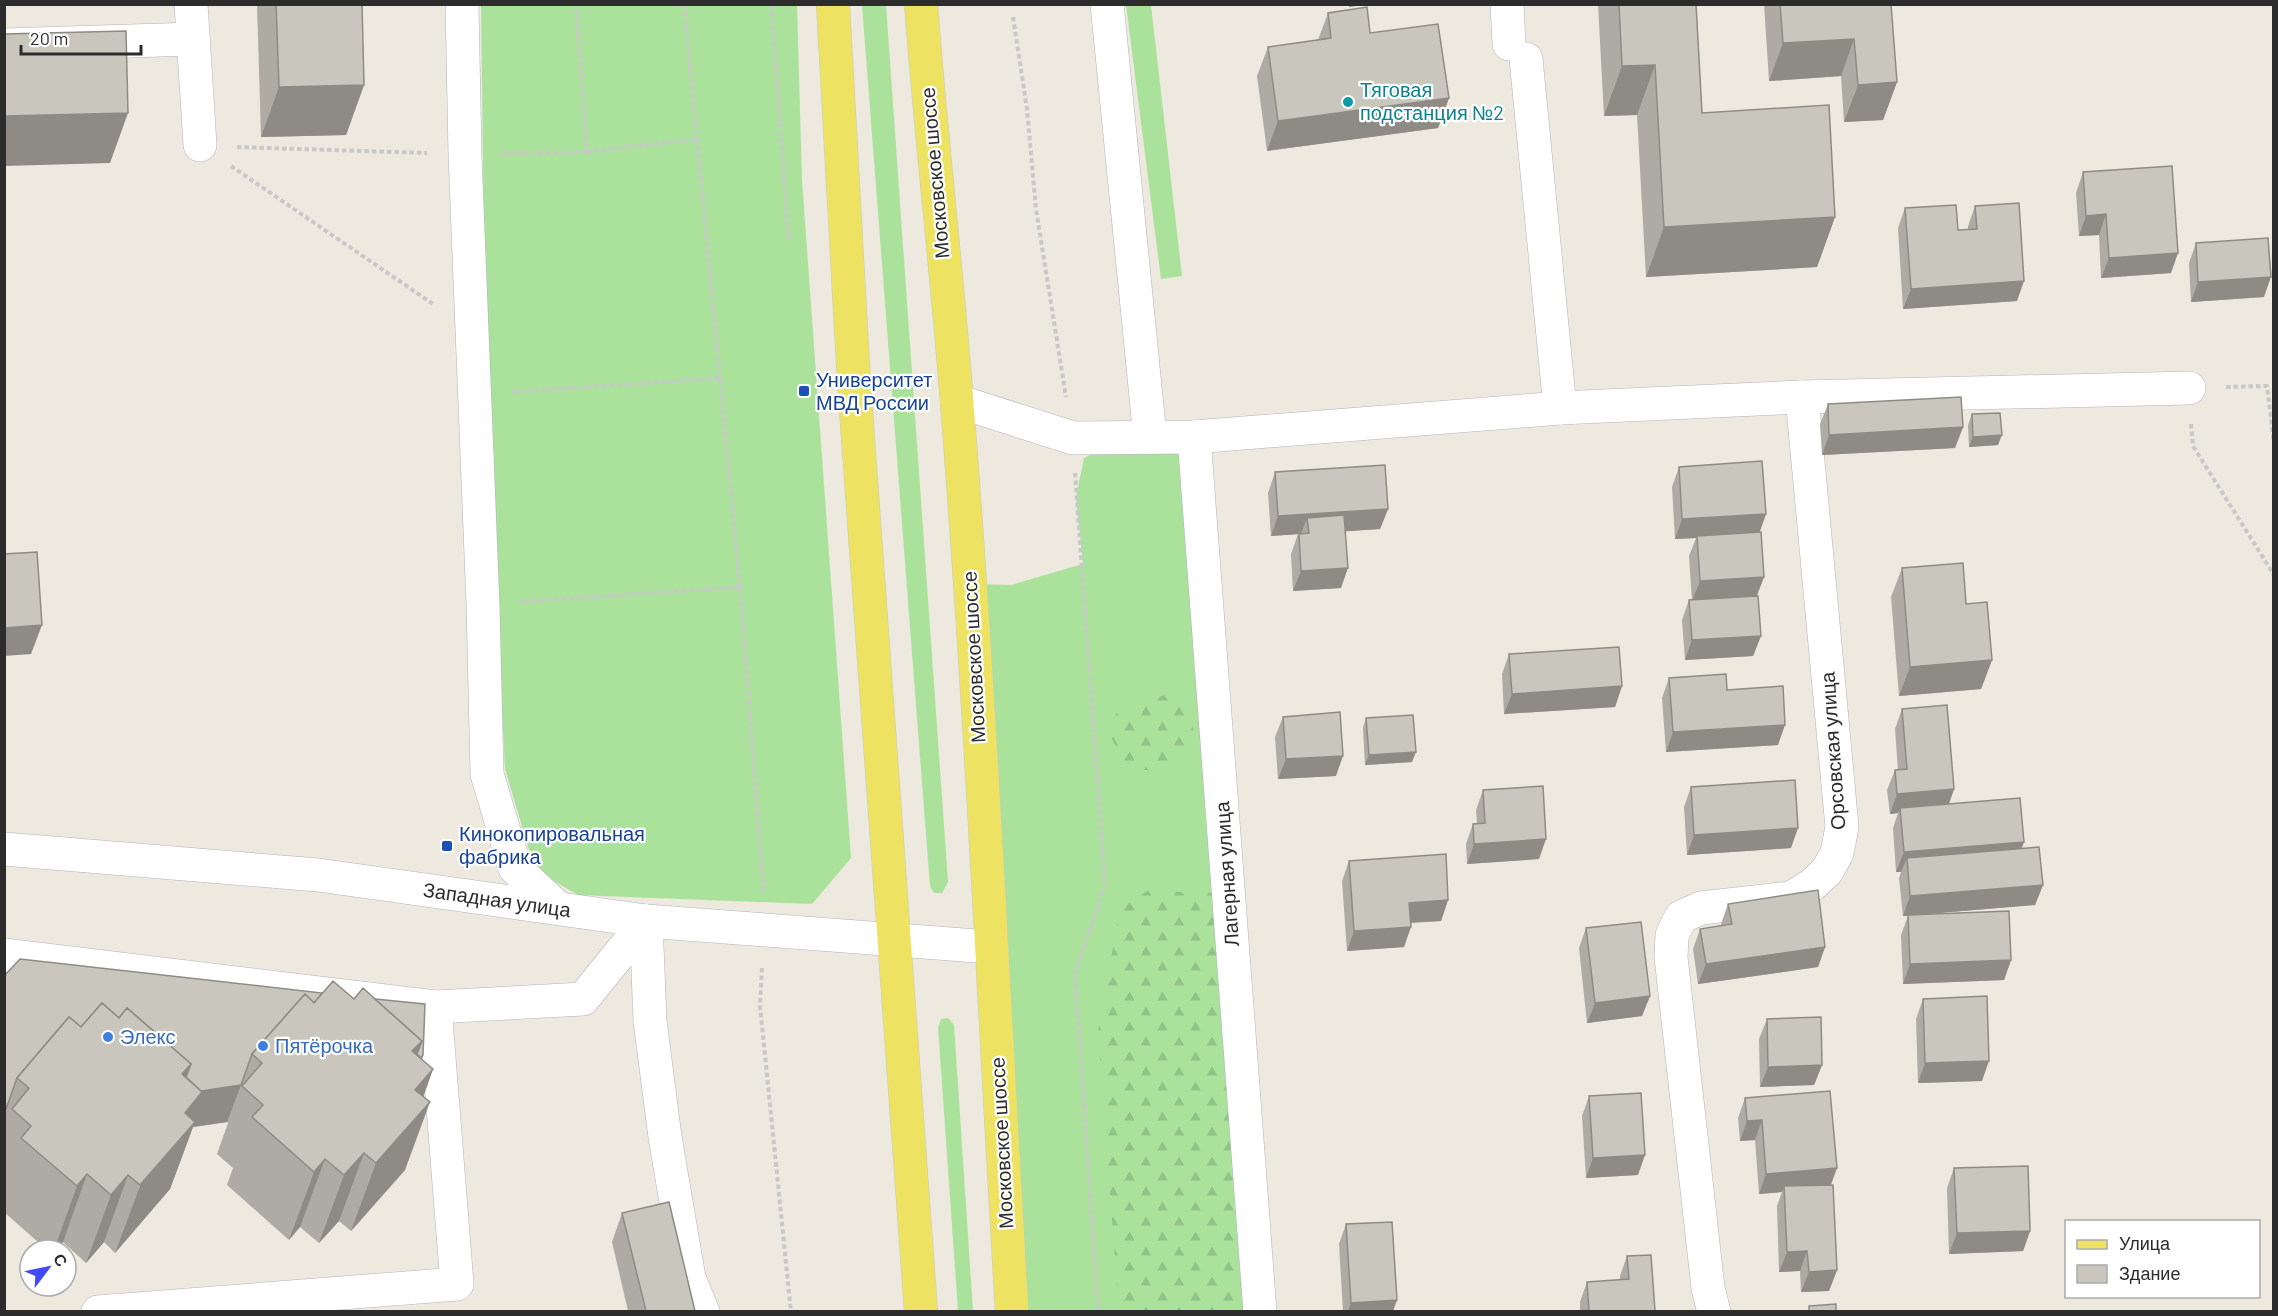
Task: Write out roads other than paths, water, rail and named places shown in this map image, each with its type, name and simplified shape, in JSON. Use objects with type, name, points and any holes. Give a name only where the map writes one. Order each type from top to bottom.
[{"type":"main road","points":[[833,4],[855,395],[921,1311]]},
{"type":"main road","name":"Московское шоссе","points":[[921,4],[931,135],[957,401],[970,584],[1012,1311]]},
{"type":"street","points":[[191,4],[200,145]]},
{"type":"street","points":[[462,4],[487,774],[515,868],[558,908]]},
{"type":"street","points":[[1107,4],[1150,437]]},
{"type":"street","points":[[1507,4],[1518,52],[1560,408]]},
{"type":"street","points":[[4,45],[193,39]]},
{"type":"street","points":[[957,401],[1073,438],[1194,437],[1560,408],[1802,397],[2188,388]]},
{"type":"street","name":"Орсовская улица","points":[[1714,1311],[1708,1288],[1671,957],[1672,935],[1681,917],[1701,908],[1791,898],[1827,871],[1837,853],[1842,827],[1802,397]]},
{"type":"street","name":"Лагерная улица","points":[[1194,437],[1260,1311]]},
{"type":"street","name":"Западная улица","points":[[4,849],[318,875],[646,921],[990,947]]},
{"type":"street","points":[[4,955],[435,1006],[583,999],[646,921]]},
{"type":"street","points":[[646,921],[650,1021],[665,1137],[689,1278],[703,1311]]},
{"type":"street","points":[[98,1311],[457,1284],[435,1006]]},
{"type":"place","name":"Тяговая подстанция №2","points":[[1348,102]]},
{"type":"place","name":"Университет МВД России","points":[[804,391]]},
{"type":"place","name":"Кинокопировальная фабрика","points":[[447,846]]},
{"type":"place","name":"Элекс","points":[[108,1037]]},
{"type":"place","name":"Пятёрочка","points":[[263,1046]]}]
